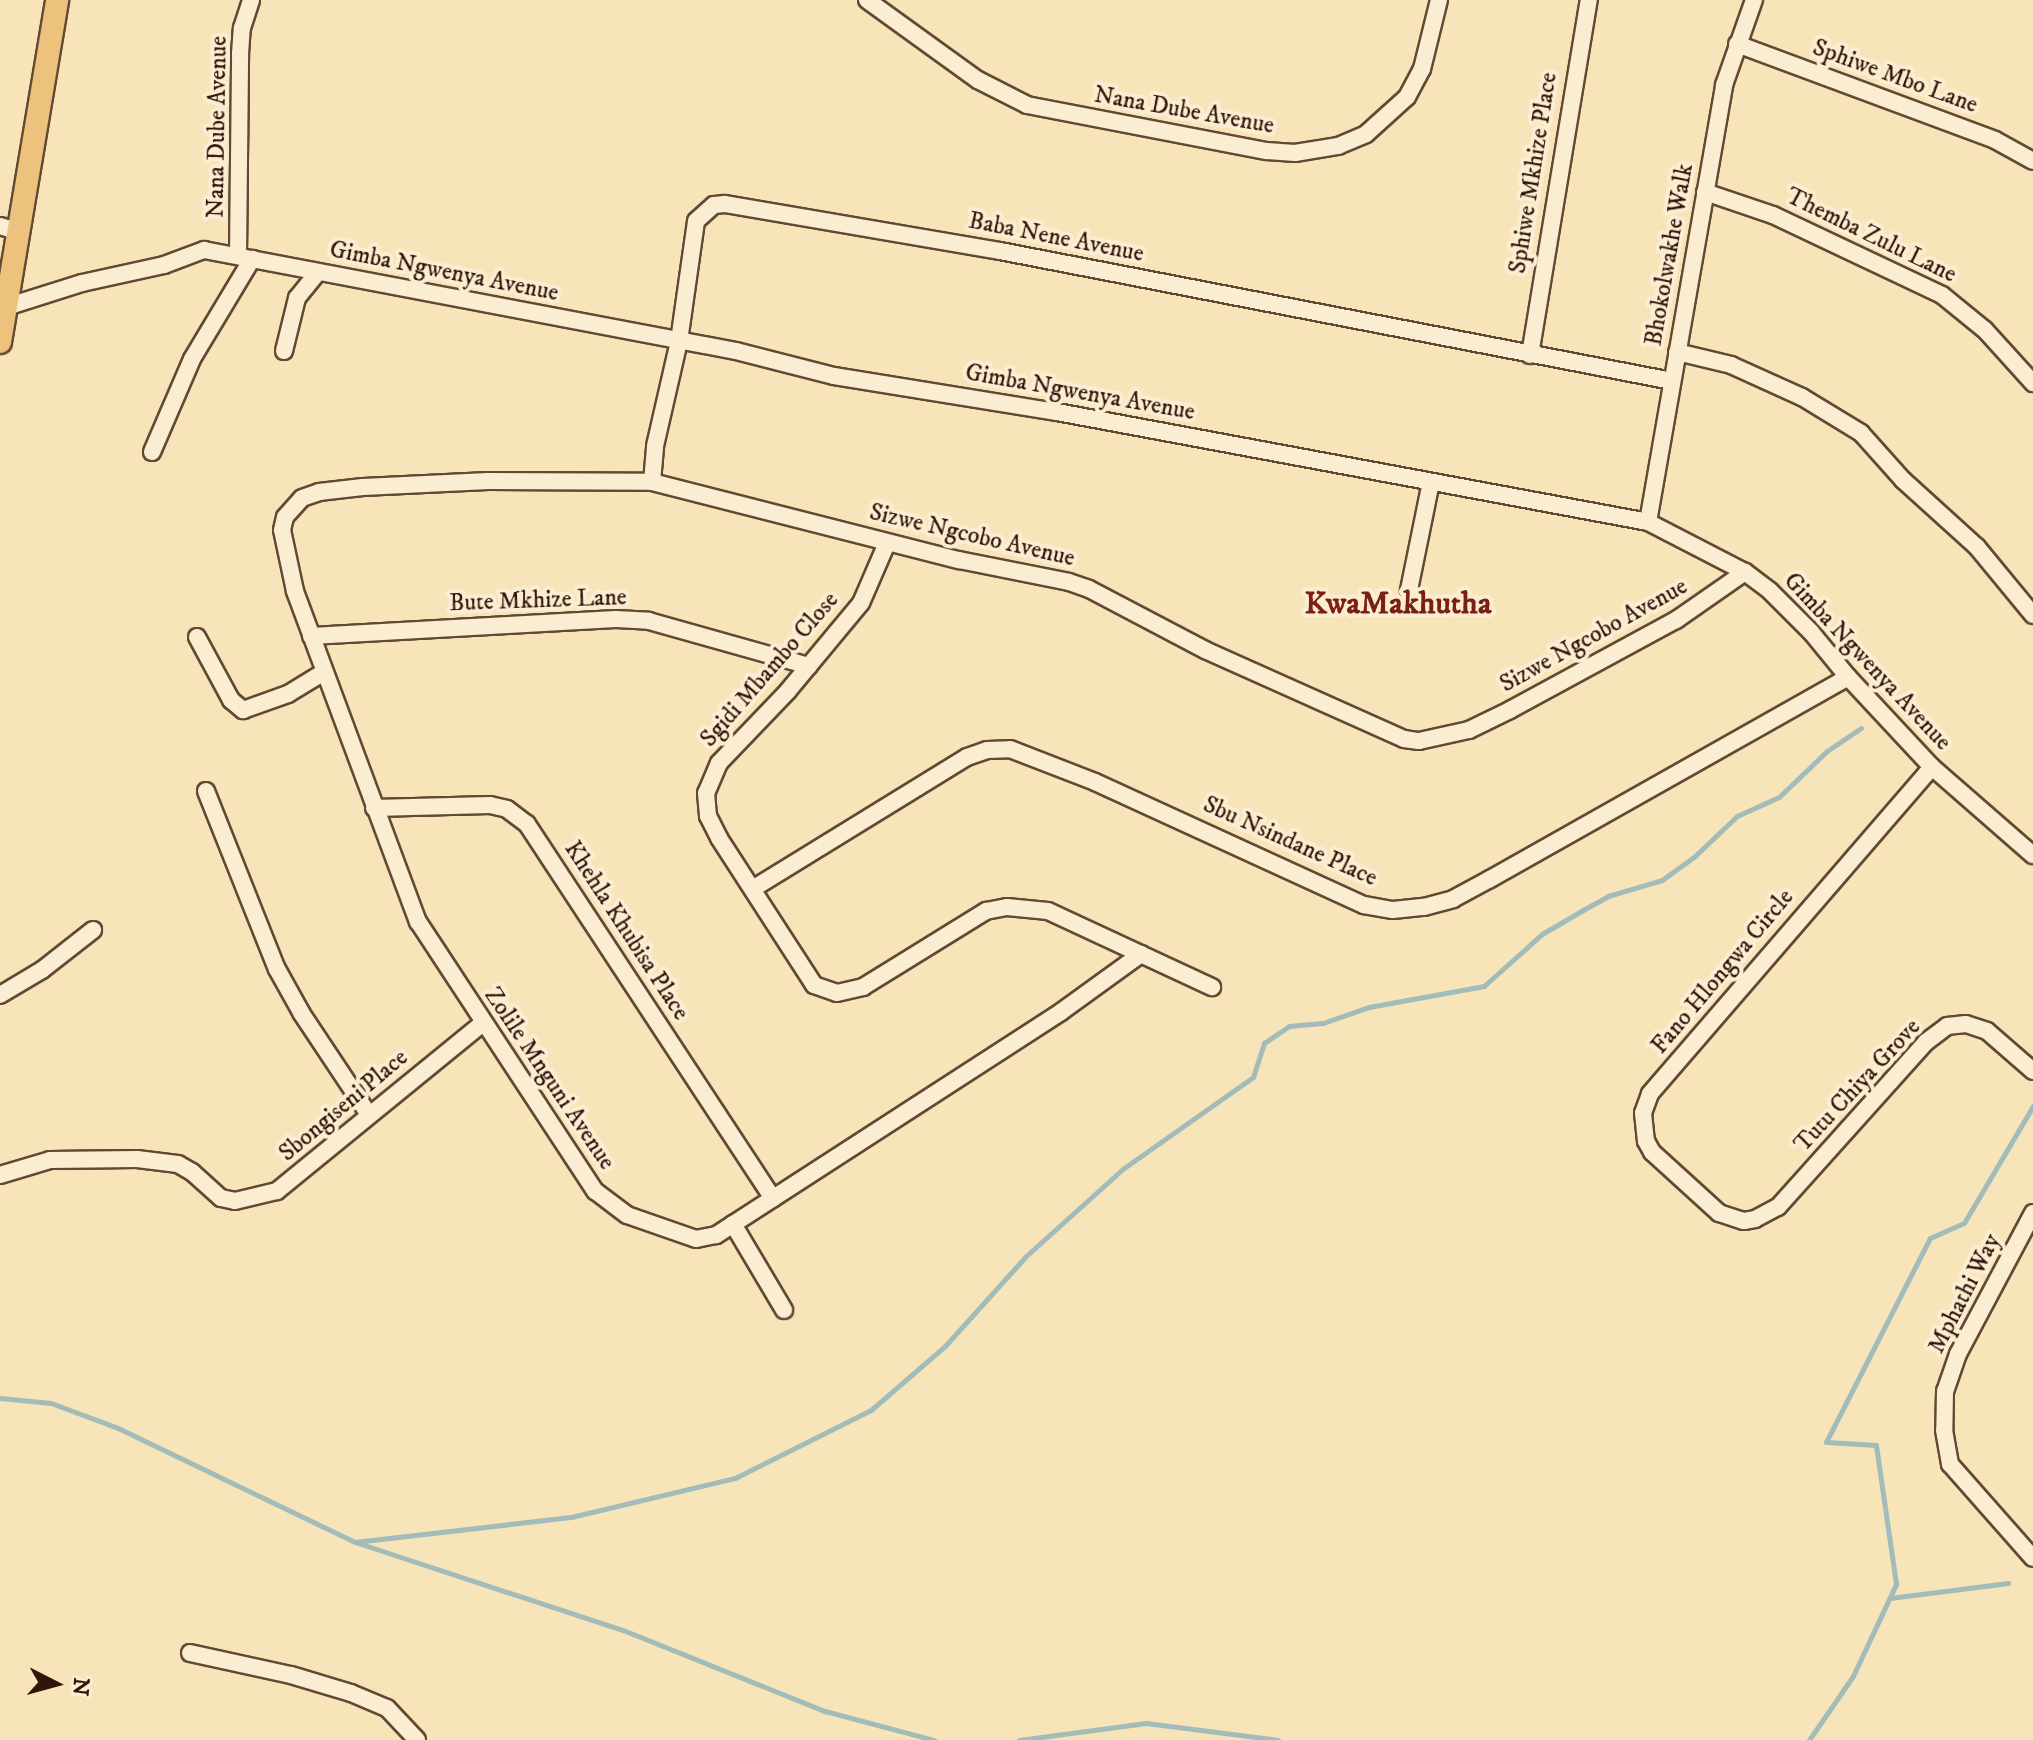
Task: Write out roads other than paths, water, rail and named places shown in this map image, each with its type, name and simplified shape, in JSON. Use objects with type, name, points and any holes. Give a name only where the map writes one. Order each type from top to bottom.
[{"type":"main road","points":[[0,342],[6,307],[10,229],[57,0]]},
{"type":"street","name":"Nana Dube Avenue","points":[[245,258],[240,54],[242,28],[251,0]]},
{"type":"street","name":"Nana Dube Avenue","points":[[867,0],[978,80],[1027,105],[1236,145],[1295,153],[1338,146],[1366,134],[1407,97],[1422,69],[1439,0]]},
{"type":"street","name":"Sphiwe Mkhize Place","points":[[1530,355],[1589,0]]},
{"type":"street","name":"Bhokolwakhe Walk","points":[[1648,522],[1724,85],[1754,0]]},
{"type":"street","name":"Sphiwe Mbo Lane","points":[[1737,44],[1995,140],[2033,161]]},
{"type":"street","name":"Themba Zulu Lane","points":[[1705,192],[1773,215],[1942,295],[1985,330],[2033,383]]},
{"type":"street","name":"Baba Nene Avenue","points":[[652,482],[660,417],[679,341],[696,221],[714,205],[725,204],[1000,251],[1672,381]]},
{"type":"street","name":"Gimba Ngwenya Avenue","points":[[6,307],[82,283],[173,263],[193,251],[245,258],[736,351],[834,376],[1057,412],[1648,522],[1745,572],[1770,591],[1932,767],[2033,855]]},
{"type":"street","points":[[152,452],[192,359],[245,258]]},
{"type":"street","points":[[284,351],[297,298],[318,272]]},
{"type":"street","points":[[1677,352],[1731,365],[1802,397],[1861,433],[1903,480],[1977,547],[2033,615]]},
{"type":"street","name":"Sizwe Ngcobo Avenue","points":[[282,530],[292,505],[319,492],[488,481],[652,482],[787,514],[887,543],[1089,589],[1218,656],[1389,732],[1419,741],[1469,730],[1510,710],[1676,620],[1745,572]]},
{"type":"street","points":[[1409,590],[1431,482]]},
{"type":"street","name":"Zolile Mnguni Avenue","points":[[282,530],[295,591],[418,922],[595,1191],[609,1205],[661,1229],[696,1239],[716,1235],[1061,1012],[1141,954]]},
{"type":"street","name":"Sgidi Mbambo Close","points":[[887,543],[861,603],[809,666],[719,763],[706,793],[708,816],[814,985],[837,993],[863,987],[986,911],[1007,907],[1048,911],[1212,987]]},
{"type":"street","name":"Bute Mkhize Lane","points":[[311,636],[638,620],[723,639],[809,666]]},
{"type":"street","points":[[197,637],[231,700],[243,710],[288,694],[324,672]]},
{"type":"street","name":"Sbu Nsindane Place","points":[[754,888],[967,757],[987,750],[1010,749],[1095,782],[1364,905],[1393,910],[1424,907],[1453,899],[1490,879],[1848,677]]},
{"type":"street","name":"Fano Hlongwa Circle","points":[[1719,1213],[1652,1152],[1646,1141],[1643,1113],[1650,1094],[1932,767]]},
{"type":"street","points":[[206,791],[277,969],[302,1014],[369,1115]]},
{"type":"street","name":"Khehla Khubisa Place","points":[[374,808],[490,805],[507,809],[527,824],[773,1198]]},
{"type":"street","points":[[0,995],[42,970],[93,930]]},
{"type":"street","name":"Sbongiseni Place","points":[[0,1175],[28,1164],[72,1158],[162,1161],[192,1172],[221,1198],[235,1201],[277,1191],[483,1023]]},
{"type":"street","name":"Tutu Chiya Grove","points":[[1719,1213],[1744,1221],[1767,1215],[1778,1207],[1926,1042],[1947,1026],[1966,1024],[1987,1031],[2033,1071]]},
{"type":"street","name":"Mphathi Way","points":[[2033,1213],[1958,1354],[1945,1391],[1944,1430],[1950,1464],[1975,1496],[2033,1558]]},
{"type":"street","points":[[733,1224],[784,1310]]},
{"type":"street","points":[[190,1653],[291,1675],[351,1693],[387,1708],[417,1740]]},
{"type":"waterway","points":[[355,1542],[571,1517],[735,1478],[871,1410],[945,1346],[1025,1257],[1124,1168],[1253,1077],[1264,1043],[1289,1026],[1323,1023],[1369,1007],[1484,986],[1542,934],[1608,896],[1662,880],[1695,856],[1737,816],[1779,797],[1827,751],[1861,728]]},
{"type":"waterway","points":[[1809,1740],[1853,1676],[1896,1584],[1876,1445],[1826,1442],[1930,1238],[1964,1223],[2033,1106]]},
{"type":"waterway","points":[[0,1398],[51,1403],[118,1428],[355,1542],[623,1630],[825,1711],[934,1740]]},
{"type":"waterway","points":[[1890,1598],[2008,1583]]},
{"type":"waterway","points":[[1019,1740],[1146,1723],[1278,1740]]},
{"type":"district","name":"KwaMakhutha","points":[[1398,604]]}]
